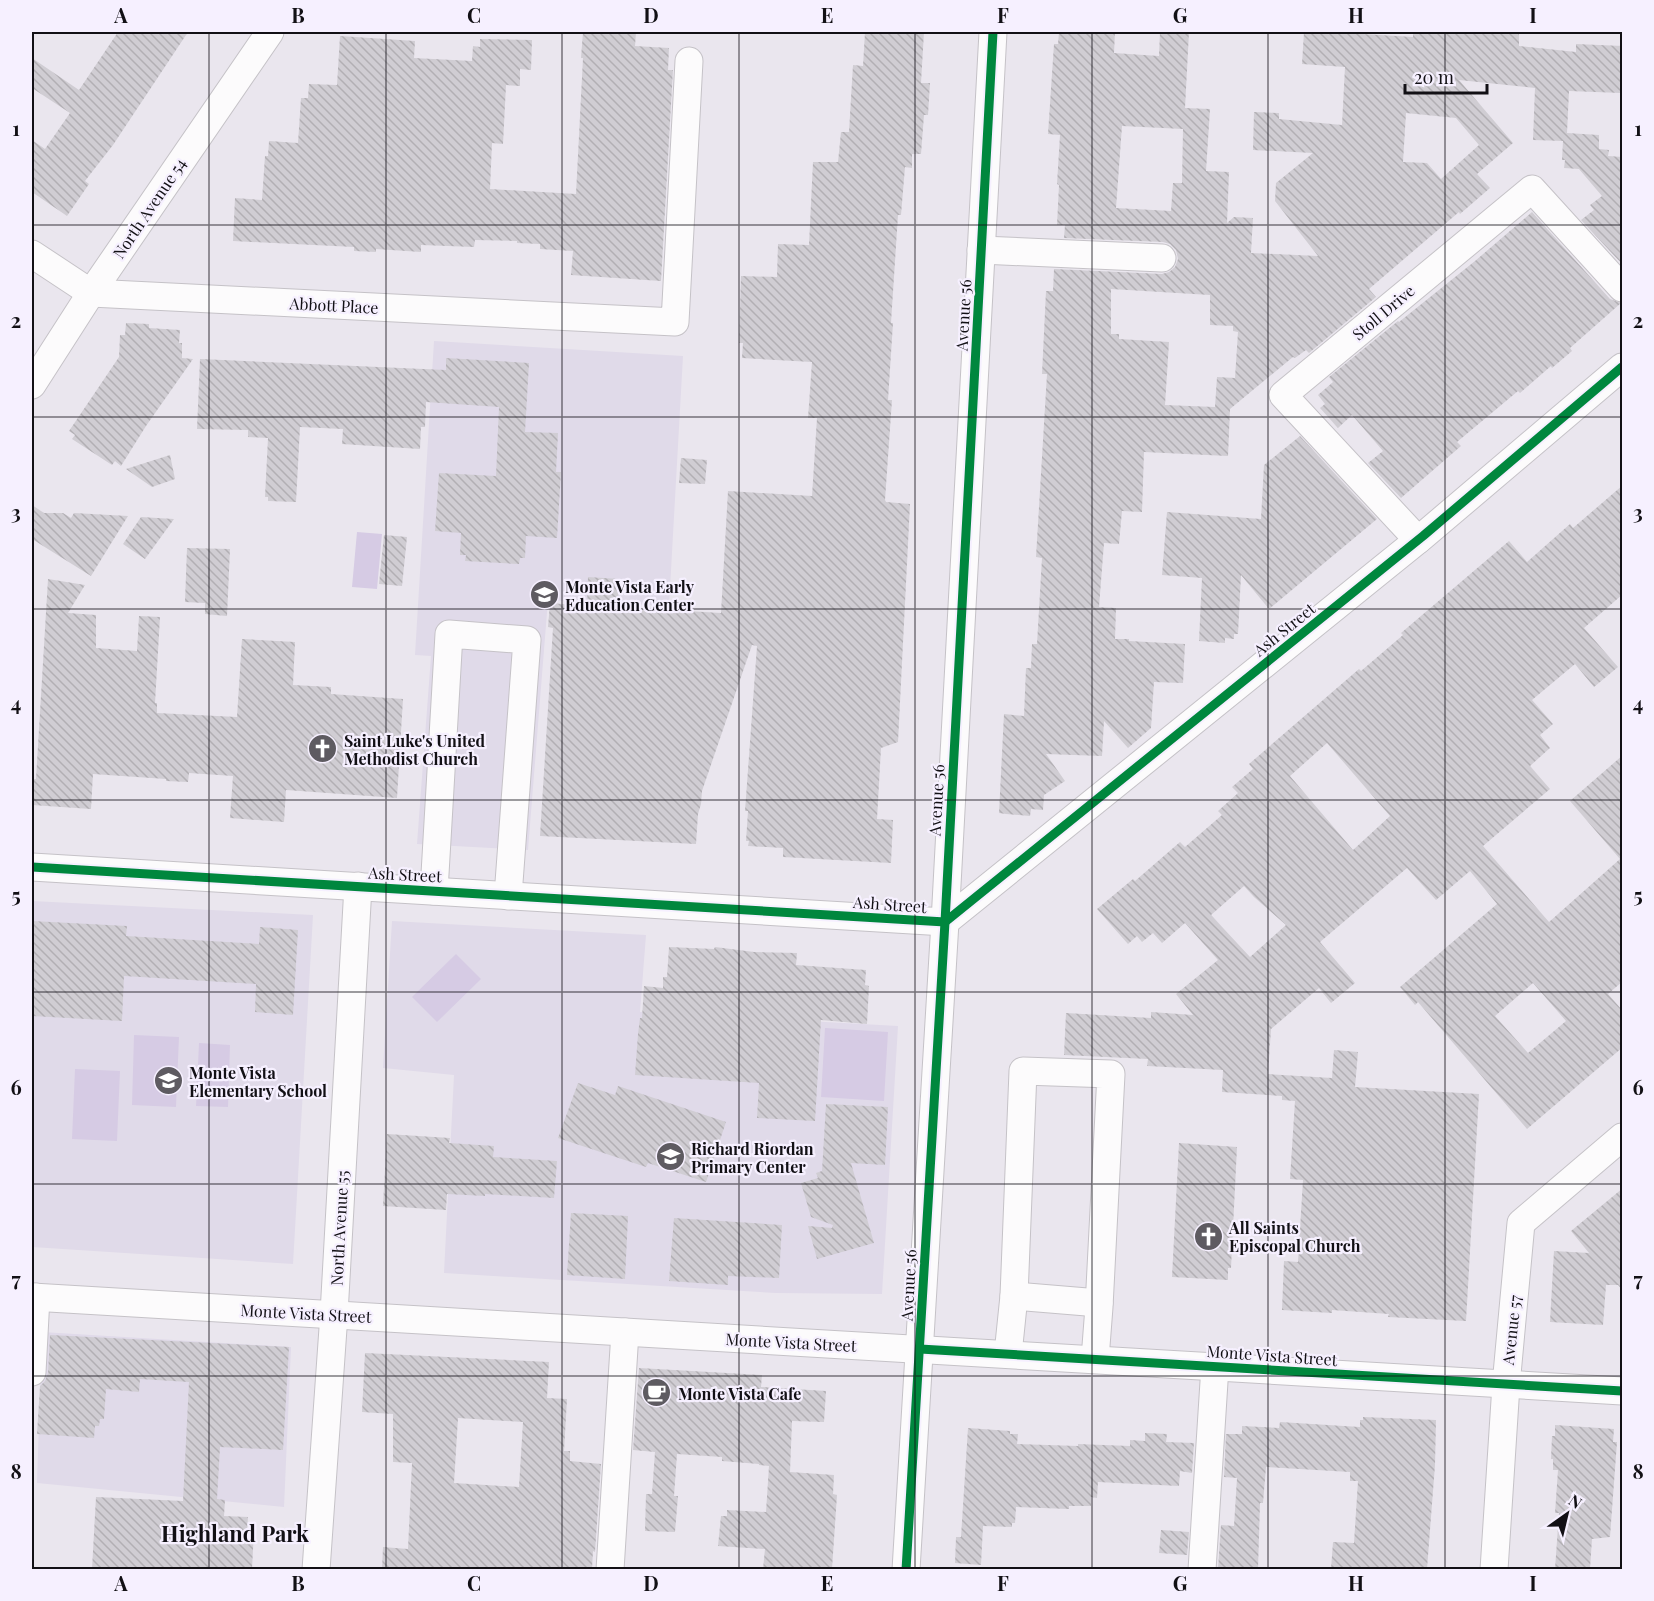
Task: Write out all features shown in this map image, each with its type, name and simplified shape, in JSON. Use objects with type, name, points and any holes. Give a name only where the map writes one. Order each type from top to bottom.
[{"type":"street","name":"North Avenue 54","points":[[32,385],[91,293],[270,32]]},
{"type":"street","name":"Avenue 56","points":[[906,1569],[945,922],[993,32]]},
{"type":"street","name":"Abbott Place","points":[[91,293],[675,322],[688,61]]},
{"type":"street","name":"Stoll Drive","points":[[1418,540],[1283,395],[1532,189],[1623,288]]},
{"type":"street","points":[[981,250],[1162,258]]},
{"type":"street","points":[[32,254],[91,293]]},
{"type":"street","name":"Ash Street","points":[[32,867],[945,922],[1418,540],[1623,367]]},
{"type":"street","points":[[434,891],[449,633],[527,640],[508,896]]},
{"type":"street","name":"North Avenue 55","points":[[316,1569],[334,1314],[358,886]]},
{"type":"street","points":[[1008,1354],[1014,1296],[1023,1071],[1111,1074],[1095,1359]]},
{"type":"street","name":"Avenue 57","points":[[1494,1569],[1506,1385],[1521,1223],[1623,1137]]},
{"type":"street","points":[[1014,1296],[1099,1303]]},
{"type":"street","points":[[32,1372],[34,1297]]},
{"type":"street","name":"Monte Vista Street","points":[[34,1297],[1623,1392]]},
{"type":"street","points":[[610,1569],[625,1332]]},
{"type":"street","points":[[1202,1569],[1215,1366]]},
{"type":"shaded area","name":"Monte Vista Early Education Center","points":[[434,341],[683,356],[669,606],[548,600],[528,850],[417,844],[431,656],[415,655]]},
{"type":"shaded area","points":[[357,532],[382,534],[377,589],[352,587]]},
{"type":"shaded area","name":"Monte Vista Elementary School","points":[[32,901],[313,915],[293,1264],[32,1247]]},
{"type":"shaded area","name":"Richard Riordan Primary Center","points":[[392,921],[646,935],[640,1012],[898,1026],[882,1294],[776,1293],[444,1273],[454,1075],[383,1068]]},
{"type":"shaded area","points":[[456,954],[481,979],[437,1022],[412,997]]},
{"type":"shaded area","points":[[825,1028],[888,1032],[884,1101],[821,1097]]},
{"type":"shaded area","points":[[134,1035],[179,1037],[176,1107],[132,1105]]},
{"type":"shaded area","points":[[199,1043],[230,1045],[228,1107],[196,1106]]},
{"type":"shaded area","points":[[75,1069],[120,1071],[117,1141],[72,1139]]},
{"type":"shaded area","points":[[42,1332],[291,1347],[284,1507],[37,1483]]},
{"type":"building","points":[[118,32],[188,32],[113,145],[85,181],[89,184],[67,216],[32,192],[32,140],[45,149],[70,113],[32,88],[32,58],[79,90]]},
{"type":"building","points":[[583,32],[636,32],[635,46],[669,48],[668,70],[673,70],[661,281],[571,275],[573,251],[540,249],[540,244],[517,243],[517,241],[475,240],[474,247],[421,245],[421,252],[376,249],[376,252],[354,251],[354,247],[233,241],[235,198],[262,200],[265,156],[268,156],[269,141],[298,143],[301,98],[308,98],[309,84],[337,85],[340,36],[415,41],[414,58],[472,61],[473,46],[480,47],[480,39],[532,40],[531,70],[520,69],[520,86],[506,85],[503,144],[492,143],[490,189],[576,194]]},
{"type":"building","points":[[865,32],[924,32],[921,83],[930,83],[928,115],[924,115],[921,154],[912,154],[912,168],[905,167],[901,215],[898,215],[891,323],[893,323],[888,400],[892,400],[885,500],[886,502],[910,504],[898,742],[881,748],[877,819],[893,820],[891,863],[783,857],[783,848],[748,846],[749,841],[746,841],[748,811],[745,811],[757,646],[752,645],[702,791],[696,844],[540,836],[553,628],[548,627],[550,603],[587,606],[588,577],[619,579],[618,607],[721,613],[728,491],[812,496],[817,418],[808,418],[812,362],[742,358],[743,343],[739,343],[741,276],[777,277],[778,244],[809,245],[813,162],[838,162],[841,132],[849,132],[853,65],[863,66]]},
{"type":"building","points":[[1059,32],[1115,32],[1114,53],[1159,56],[1160,32],[1189,32],[1185,108],[1210,109],[1206,171],[1229,172],[1227,223],[1234,217],[1253,218],[1251,253],[1318,256],[1275,201],[1276,183],[1313,153],[1253,150],[1254,112],[1279,113],[1279,119],[1342,125],[1345,67],[1302,64],[1304,32],[1346,32],[1413,37],[1413,32],[1519,34],[1519,46],[1576,52],[1576,44],[1623,46],[1621,93],[1569,91],[1567,133],[1599,135],[1599,149],[1609,150],[1608,156],[1623,157],[1623,265],[1581,220],[1594,210],[1590,205],[1602,196],[1579,169],[1564,168],[1563,141],[1533,140],[1535,88],[1459,80],[1513,143],[1477,174],[1490,188],[1369,289],[1376,297],[1309,353],[1306,350],[1295,358],[1293,357],[1230,409],[1228,456],[1144,452],[1142,512],[1122,511],[1119,544],[1104,543],[1099,607],[1116,608],[1115,639],[1185,644],[1183,683],[1154,682],[1151,728],[1128,748],[1104,721],[1102,756],[1046,754],[1065,781],[1044,795],[1043,810],[1031,809],[1030,816],[999,813],[1004,714],[1024,716],[1026,668],[1031,668],[1032,644],[1037,644],[1042,558],[1036,557],[1047,374],[1042,374],[1046,291],[1053,291],[1054,269],[1162,274],[1175,267],[1178,259],[1176,250],[1170,244],[1163,242],[1064,238],[1065,225],[1057,225],[1060,135],[1048,134],[1054,44],[1058,44]],"holes":[[[1406,113],[1456,118],[1479,145],[1441,179],[1427,163],[1403,162]],[[1122,126],[1183,129],[1182,183],[1173,183],[1171,211],[1116,208]],[[1111,289],[1210,295],[1210,325],[1233,326],[1233,331],[1238,332],[1235,378],[1217,377],[1215,407],[1165,405],[1169,342],[1119,339],[1119,334],[1111,334]]]},
{"type":"building","points":[[1532,212],[1610,299],[1621,303],[1570,348],[1572,351],[1552,368],[1551,366],[1520,393],[1518,391],[1457,442],[1461,446],[1401,498],[1368,463],[1383,451],[1352,415],[1338,428],[1320,408],[1325,404],[1318,395],[1333,382],[1329,377],[1475,261]]},
{"type":"building","points":[[126,323],[149,324],[149,328],[180,330],[179,343],[182,343],[182,358],[193,359],[121,466],[115,461],[112,465],[72,439],[75,435],[69,431],[119,357],[120,335],[125,335]]},
{"type":"building","points":[[446,358],[529,363],[525,432],[558,433],[556,472],[561,472],[557,538],[526,536],[525,558],[520,558],[519,564],[465,561],[466,555],[460,555],[461,533],[435,531],[439,473],[496,476],[499,407],[426,402],[425,427],[421,427],[420,449],[342,444],[343,429],[300,427],[296,502],[268,501],[268,497],[265,497],[268,438],[248,437],[248,430],[197,429],[200,359],[446,370]]},
{"type":"building","points":[[1300,436],[1377,519],[1269,609],[1241,575],[1238,634],[1234,634],[1234,639],[1225,638],[1225,643],[1199,641],[1202,578],[1162,575],[1167,512],[1261,519],[1264,465]]},
{"type":"building","points":[[170,455],[175,479],[152,487],[126,469]]},
{"type":"building","points":[[681,458],[707,460],[705,484],[679,483]]},
{"type":"building","points":[[1623,485],[1623,594],[1584,628],[1618,667],[1594,687],[1575,664],[1532,700],[1553,724],[1540,735],[1550,748],[1530,766],[1550,789],[1483,846],[1549,922],[1620,859],[1570,801],[1623,755],[1623,981],[1608,994],[1623,1011],[1623,1047],[1527,1129],[1418,1002],[1415,1005],[1400,987],[1497,904],[1470,871],[1436,900],[1407,868],[1320,942],[1355,983],[1331,1003],[1319,988],[1271,1029],[1268,1074],[1332,1078],[1334,1050],[1358,1052],[1355,1087],[1479,1094],[1466,1321],[1388,1317],[1389,1314],[1332,1310],[1332,1313],[1282,1310],[1284,1261],[1298,1262],[1303,1180],[1290,1179],[1295,1101],[1282,1100],[1282,1096],[1222,1092],[1223,1070],[1147,1066],[1148,1059],[1064,1055],[1066,1013],[1151,1018],[1151,1012],[1193,1015],[1176,994],[1218,960],[1185,923],[1162,943],[1153,933],[1142,942],[1137,936],[1128,944],[1097,909],[1133,879],[1135,881],[1180,842],[1185,847],[1222,815],[1218,811],[1238,793],[1232,787],[1253,769],[1249,764],[1359,669],[1361,671],[1403,635],[1401,633],[1509,541],[1527,562],[1570,524],[1573,528]],"holes":[[[1327,743],[1390,816],[1353,850],[1290,776]],[[1244,886],[1286,925],[1250,957],[1211,915]],[[1533,983],[1566,1021],[1528,1053],[1495,1016]]]},
{"type":"building","points":[[32,505],[44,513],[63,513],[71,518],[74,513],[128,516],[91,576],[32,539]]},
{"type":"building","points":[[141,517],[174,519],[145,559],[123,544]]},
{"type":"building","points":[[384,535],[407,537],[402,586],[379,584]]},
{"type":"building","points":[[187,548],[230,549],[227,616],[205,614],[205,603],[185,602]]},
{"type":"building","points":[[48,579],[85,585],[68,613],[96,615],[96,648],[137,651],[139,616],[160,617],[155,703],[157,703],[157,713],[237,717],[242,639],[295,642],[293,685],[331,687],[331,694],[403,699],[397,798],[286,790],[284,822],[230,818],[233,776],[189,773],[188,782],[93,774],[91,809],[32,805],[32,779],[36,779]]},
{"type":"building","points":[[32,921],[127,926],[126,936],[259,944],[260,927],[298,930],[293,1015],[255,1012],[256,984],[124,976],[122,1021],[32,1016]]},
{"type":"building","points":[[669,947],[714,949],[715,947],[754,952],[797,953],[796,965],[866,970],[865,985],[869,986],[867,1024],[821,1020],[815,1121],[757,1118],[759,1083],[635,1075],[644,986],[663,988],[663,977],[667,977]]},
{"type":"building","points":[[578,1083],[615,1095],[618,1086],[726,1122],[706,1182],[648,1163],[646,1167],[558,1138]]},
{"type":"building","points":[[826,1104],[888,1107],[885,1165],[851,1163],[874,1243],[817,1259],[808,1226],[832,1228],[833,1225],[811,1217],[801,1183],[818,1178],[816,1173],[822,1171]]},
{"type":"building","points":[[387,1134],[450,1138],[449,1143],[494,1146],[493,1157],[557,1161],[554,1198],[447,1194],[446,1210],[383,1206]]},
{"type":"building","points":[[1179,1143],[1237,1147],[1231,1268],[1228,1268],[1228,1280],[1172,1277]]},
{"type":"building","points":[[1623,1188],[1623,1291],[1618,1285],[1606,1285],[1603,1325],[1550,1322],[1554,1251],[1589,1253],[1571,1231]]},
{"type":"building","points":[[571,1213],[628,1216],[625,1279],[567,1275]]},
{"type":"building","points":[[674,1218],[782,1225],[779,1278],[728,1276],[728,1285],[669,1281]]},
{"type":"building","points":[[50,1335],[289,1347],[283,1450],[220,1447],[217,1499],[225,1500],[224,1516],[248,1517],[247,1530],[254,1530],[252,1569],[92,1569],[96,1497],[183,1501],[189,1382],[140,1379],[139,1392],[106,1389],[104,1419],[100,1419],[99,1426],[95,1426],[94,1438],[37,1434],[40,1386],[48,1373]]},
{"type":"building","points":[[365,1353],[549,1362],[547,1398],[567,1399],[564,1451],[570,1451],[570,1461],[601,1464],[592,1569],[382,1569],[383,1547],[408,1549],[412,1463],[393,1462],[393,1414],[362,1412]],"holes":[[[458,1418],[523,1422],[519,1487],[454,1483]]]},
{"type":"building","points":[[639,1368],[762,1375],[761,1387],[826,1391],[824,1422],[792,1421],[790,1472],[834,1475],[833,1494],[837,1495],[832,1569],[763,1569],[765,1549],[718,1546],[721,1516],[727,1516],[727,1510],[766,1512],[769,1466],[722,1461],[722,1457],[677,1454],[674,1496],[678,1496],[675,1532],[645,1531],[646,1494],[652,1494],[655,1452],[633,1450]]},
{"type":"building","points":[[1363,1417],[1436,1420],[1427,1569],[1331,1569],[1333,1542],[1354,1543],[1358,1481],[1350,1481],[1350,1472],[1266,1467],[1263,1503],[1260,1503],[1258,1569],[1218,1569],[1221,1525],[1234,1526],[1237,1478],[1224,1477],[1226,1434],[1242,1434],[1242,1426],[1279,1428],[1280,1422],[1360,1427],[1360,1420],[1363,1420]]},
{"type":"building","points":[[1555,1425],[1614,1429],[1613,1442],[1617,1442],[1610,1537],[1592,1539],[1590,1569],[1555,1569],[1559,1513],[1555,1513],[1558,1470],[1553,1470],[1553,1459],[1551,1459]]},
{"type":"building","points":[[968,1428],[1010,1431],[1010,1434],[1018,1434],[1017,1444],[1078,1446],[1078,1444],[1130,1446],[1130,1440],[1145,1441],[1145,1433],[1167,1434],[1166,1442],[1194,1443],[1192,1473],[1180,1471],[1179,1486],[1098,1482],[1097,1498],[1091,1497],[1091,1506],[1069,1506],[1069,1509],[1016,1507],[1015,1523],[1012,1523],[1012,1527],[983,1526],[981,1565],[955,1563],[956,1537],[961,1537]]},
{"type":"building","points":[[1161,1530],[1189,1532],[1187,1555],[1159,1553]]},
{"type":"cycle path","points":[[906,1570],[945,922],[993,32]]},
{"type":"cycle path","points":[[32,867],[945,922],[1423,536],[1622,367]]},
{"type":"cycle path","points":[[920,1349],[1622,1391]]},
{"type":"place","name":"Monte Vista Early Education Center","points":[[544,595]]},
{"type":"place","name":"Saint Luke's United Methodist Church","points":[[323,749]]},
{"type":"place","name":"Monte Vista Elementary School","points":[[168,1081]]},
{"type":"place","name":"Richard Riordan Primary Center","points":[[670,1157]]},
{"type":"place","name":"All Saints Episcopal Church","points":[[1208,1236]]},
{"type":"place","name":"Monte Vista Cafe","points":[[657,1393]]},
{"type":"district","name":"Highland Park","points":[[235,1533]]}]
